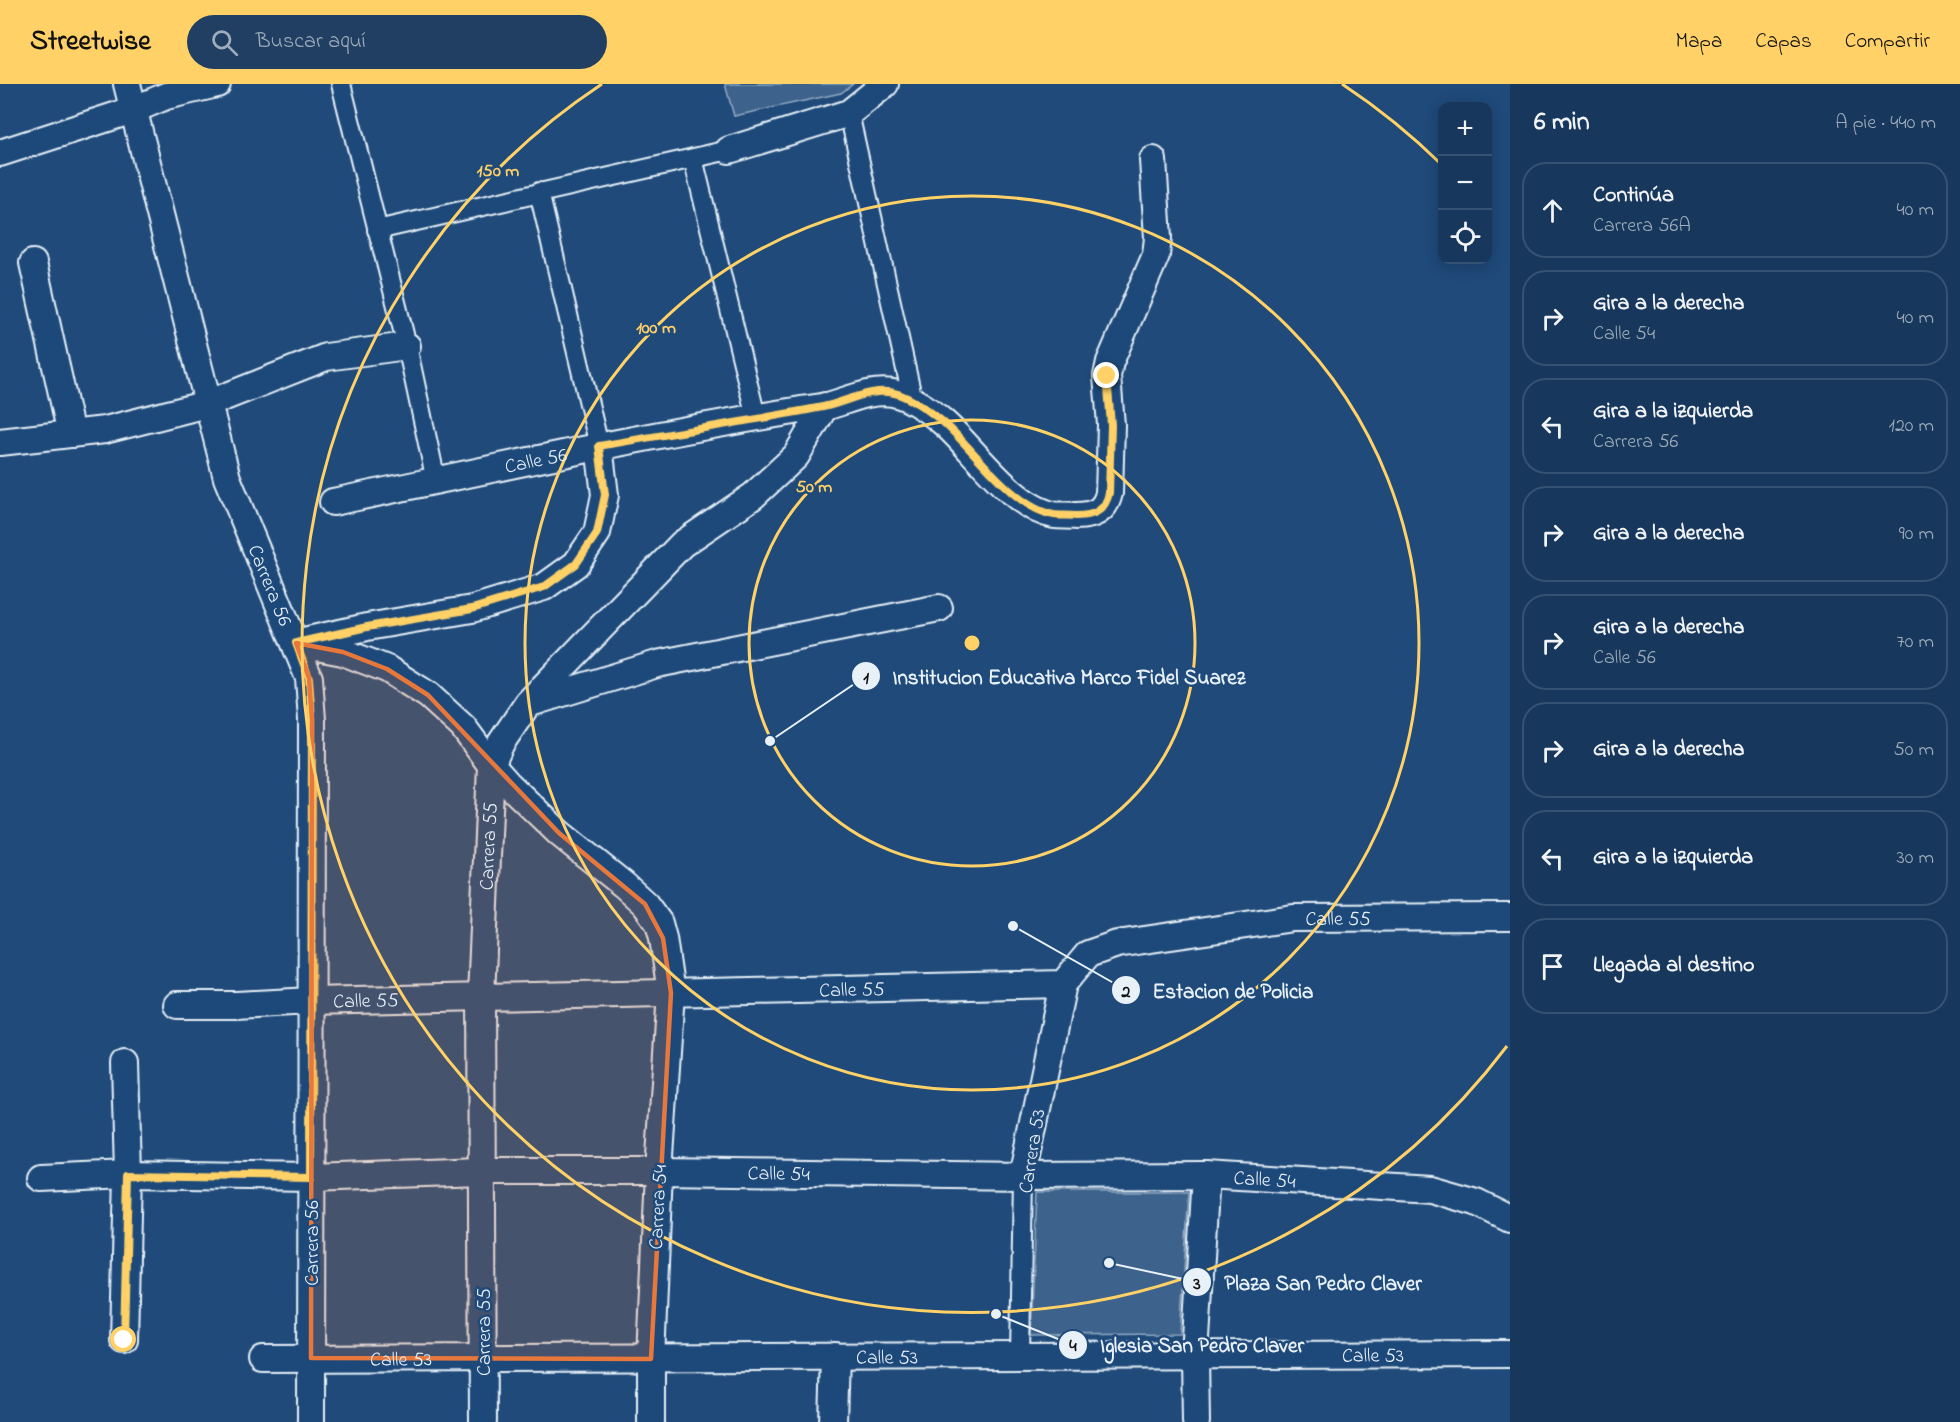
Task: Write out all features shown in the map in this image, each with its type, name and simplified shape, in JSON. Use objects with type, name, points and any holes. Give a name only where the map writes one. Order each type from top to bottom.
[{"type":"street","name":"Carrera 56","points":[[127,84],[227,478],[309,678],[312,720],[311,1422]]},
{"type":"street","points":[[0,153],[133,110],[166,96],[217,84]]},
{"type":"street","points":[[341,84],[407,346],[436,481]]},
{"type":"street","points":[[377,230],[729,150],[849,112],[885,84]]},
{"type":"street","points":[[849,112],[913,401]]},
{"type":"street","points":[[693,158],[756,417]]},
{"type":"street","name":"Calle 56","points":[[333,502],[599,446],[825,406],[878,391],[896,394],[913,401],[945,424],[995,477],[1036,509],[1053,515],[1089,516],[1102,507],[1109,493],[1111,425],[1107,376],[1110,362],[1156,255],[1158,238],[1154,160]]},
{"type":"street","points":[[296,643],[367,627],[472,609],[544,587],[576,564],[597,533],[605,495],[599,446],[539,192]]},
{"type":"street","points":[[33,263],[71,434]]},
{"type":"street","points":[[0,442],[105,430],[207,404],[326,357],[407,346]]},
{"type":"street","name":"Carrera 55","points":[[483,1422],[481,997],[491,765],[501,743],[528,704],[682,544],[753,496],[796,456],[825,406]]},
{"type":"street","points":[[528,704],[657,664],[939,608]]},
{"type":"street","name":"Carrera 54","points":[[296,643],[343,652],[387,669],[428,695],[463,727],[491,765],[559,833],[624,885],[645,904],[659,923],[671,993],[659,1171],[651,1359],[651,1422]]},
{"type":"street","name":"Calle 55","points":[[177,1005],[1062,984],[1088,954],[1117,944],[1222,928],[1293,918],[1510,917]]},
{"type":"street","name":"Carrera 53","points":[[1020,1356],[1023,1176],[1062,984]]},
{"type":"street","points":[[124,1340],[128,1174],[125,1063]]},
{"type":"street","name":"Calle 54","points":[[41,1178],[128,1174],[311,1177],[482,1171],[1023,1176],[1206,1175],[1430,1189],[1476,1202],[1510,1219]]},
{"type":"street","points":[[1196,1422],[1195,1355],[1206,1175]]},
{"type":"street","name":"Calle 53","points":[[263,1359],[1510,1354]]},
{"type":"street","points":[[833,1422],[835,1356]]},
{"type":"highlighted area","points":[[296,643],[343,652],[387,669],[428,695],[559,833],[645,904],[663,938],[671,993],[651,1359],[311,1358],[312,720],[309,678]]},
{"type":"shaded area","points":[[725,84],[853,84],[841,93],[734,116]]},
{"type":"shaded area","points":[[1037,1192],[1189,1192],[1180,1334],[1031,1335]]},
{"type":"place","name":"Institucion Educativa Marco Fidel Suarez","points":[[770,741]]},
{"type":"place","name":"Estacion de Policia","points":[[1013,926]]},
{"type":"place","name":"Plaza San Pedro Claver","points":[[1109,1263]]},
{"type":"place","name":"Iglesia San Pedro Claver","points":[[996,1314]]},
{"type":"route","points":[[124,1340],[128,1174],[311,1177],[312,720],[309,678],[296,643],[367,627],[472,609],[544,587],[576,564],[597,533],[605,495],[599,446],[825,406],[878,391],[896,394],[928,411],[945,424],[995,477],[1036,509],[1053,515],[1089,516],[1097,513],[1107,501],[1109,493],[1111,425],[1107,376]]}]
